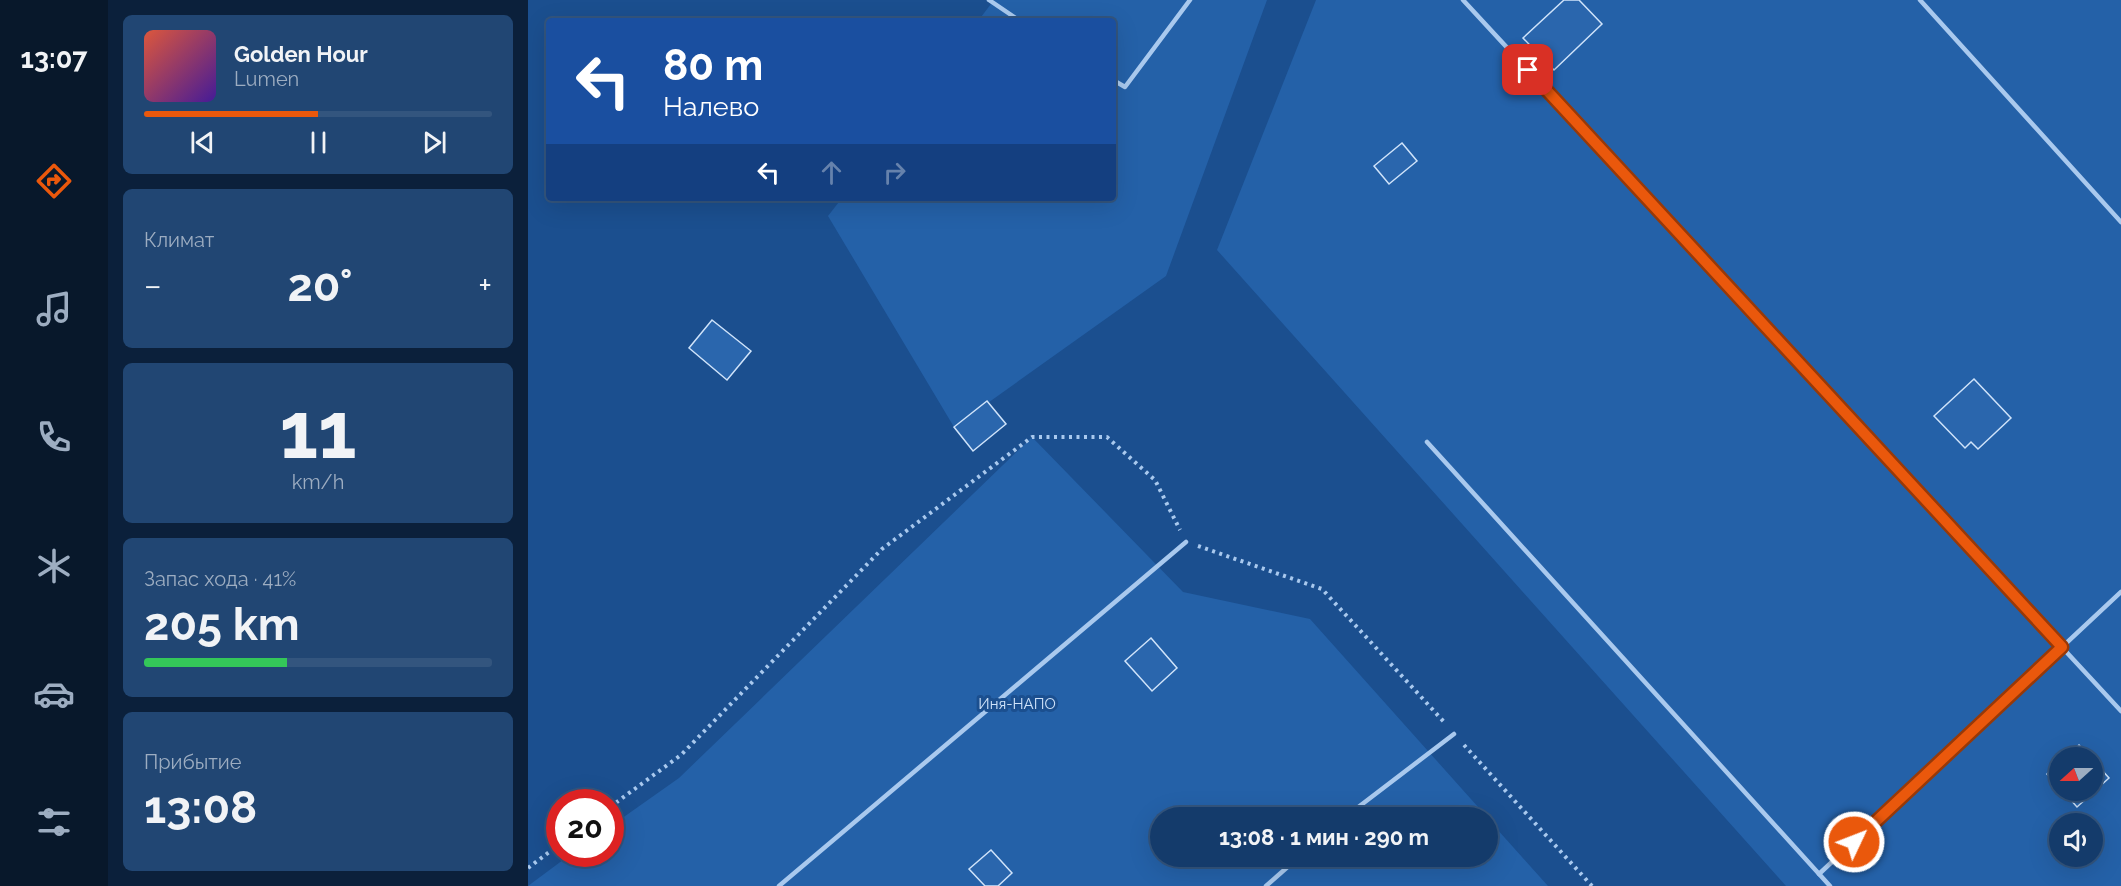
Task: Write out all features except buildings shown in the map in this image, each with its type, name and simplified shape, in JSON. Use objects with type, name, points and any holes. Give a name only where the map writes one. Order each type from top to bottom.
[{"type":"lane","points":[[989,0],[1016,18]]},
{"type":"lane","points":[[1116,82],[1125,87],[1190,0]]},
{"type":"lane","points":[[1463,0],[2121,711]]},
{"type":"lane","points":[[1920,0],[2121,222]]},
{"type":"lane","points":[[1426,442],[1830,886]]},
{"type":"lane","points":[[779,886],[1186,542]]},
{"type":"lane","points":[[1819,874],[2121,592]]},
{"type":"lane","points":[[1358,807],[1454,734]]},
{"type":"lane","points":[[1266,886],[1288,867]]},
{"type":"path","points":[[528,868],[546,854]]},
{"type":"green space","points":[[994,0],[1267,0],[1166,276],[954,427],[828,216],[840,201],[1116,201],[1116,18],[980,18]]},
{"type":"green space","points":[[1316,0],[2121,0],[2121,886],[1786,886],[1217,250]]},
{"type":"green space","name":"Иня-НАПО","points":[[1032,437],[1183,592],[1310,619],[1478,807],[1150,807],[1150,867],[1498,867],[1498,830],[1548,886],[528,886],[554,867],[624,867],[624,817],[679,778]]},
{"type":"route","points":[[1528,70],[2062,647],[1854,842]]}]
